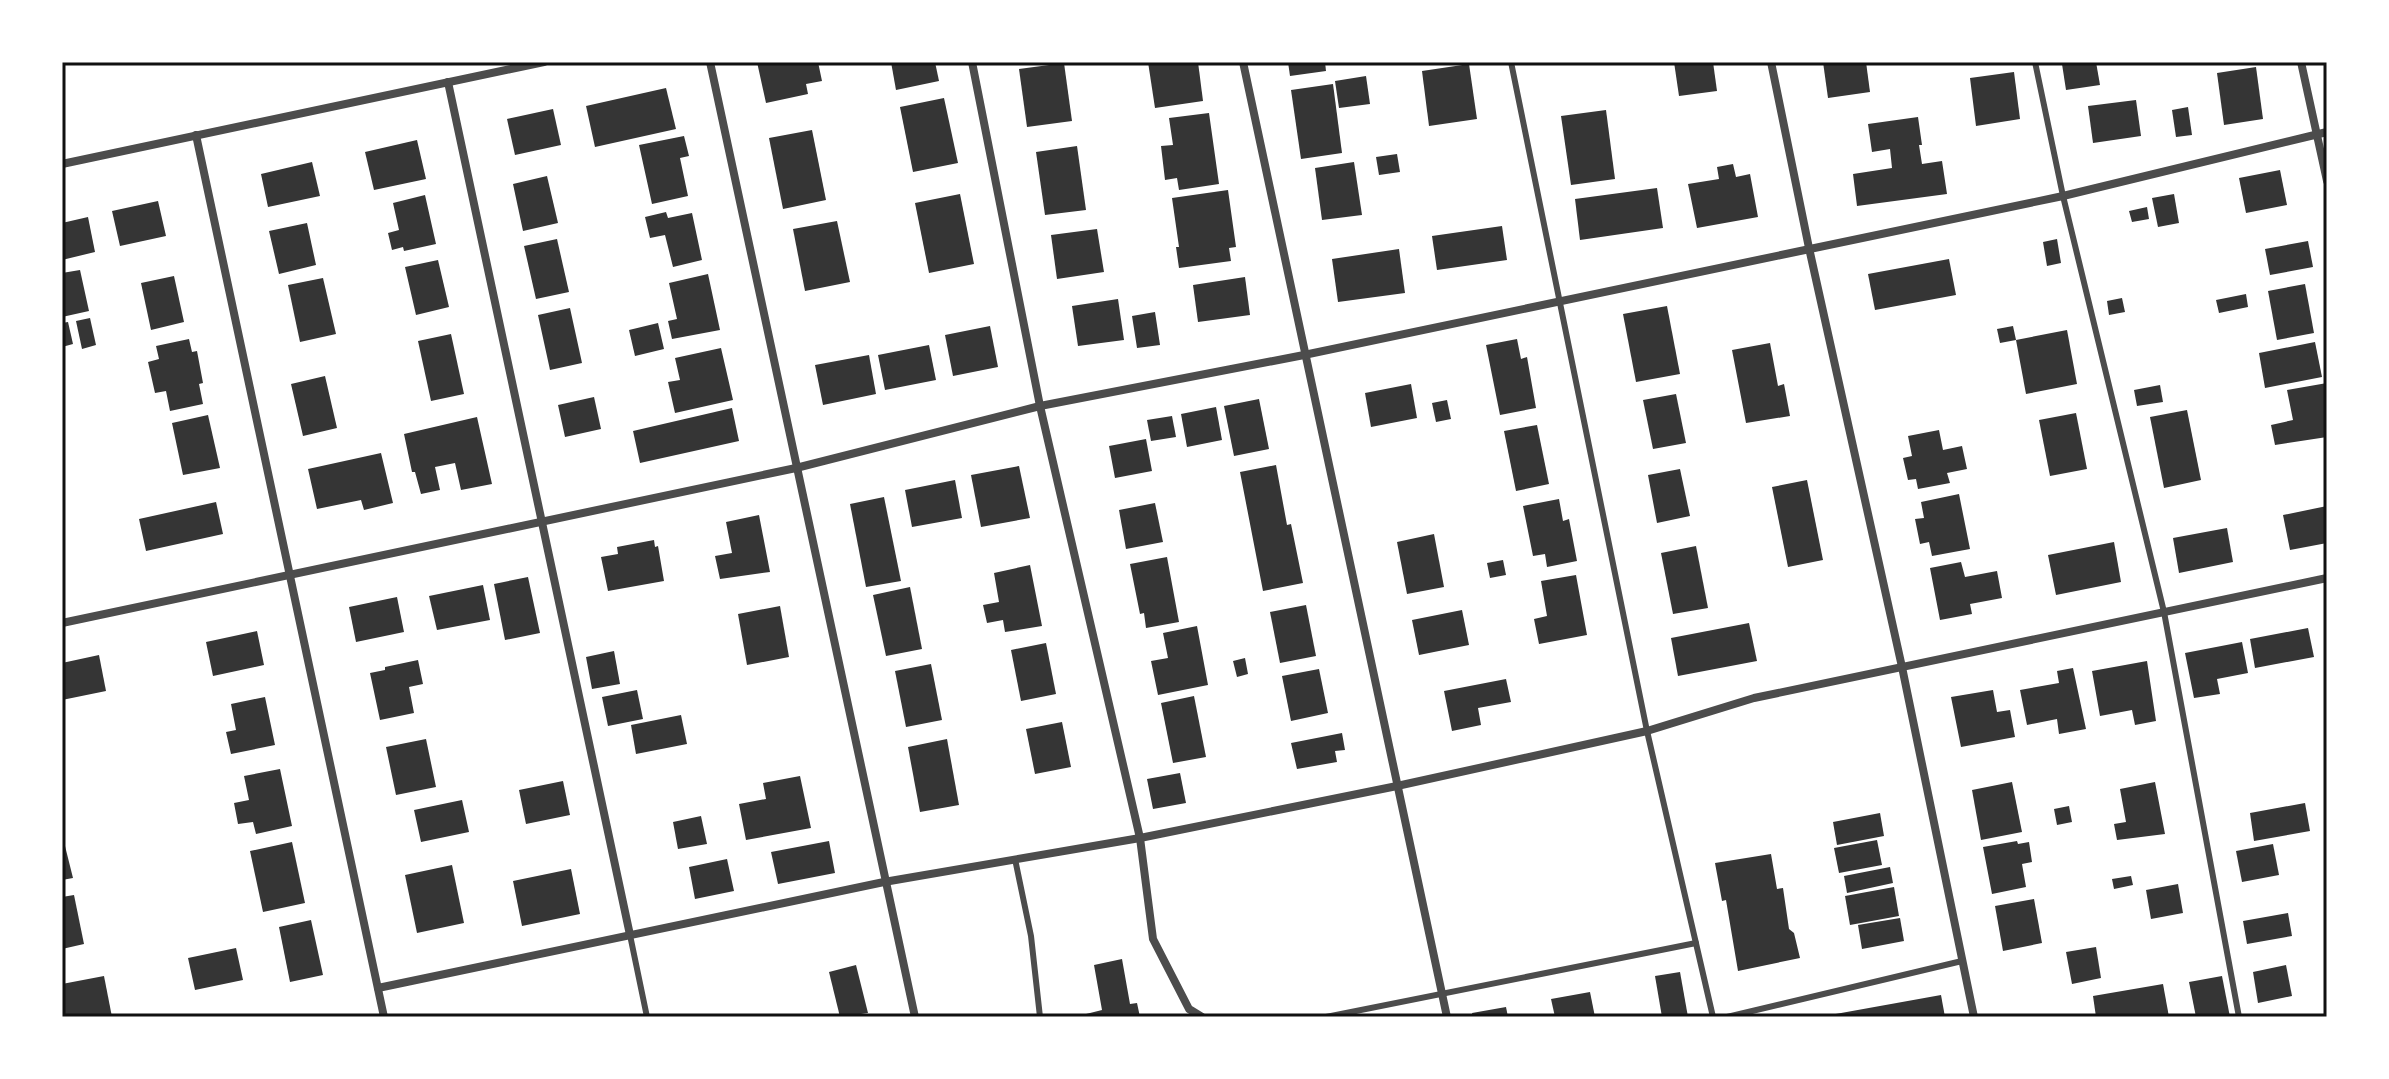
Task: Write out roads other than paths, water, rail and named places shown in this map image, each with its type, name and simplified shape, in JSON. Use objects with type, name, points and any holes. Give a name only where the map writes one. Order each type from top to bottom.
[{"type":"street","points":[[62,164],[544,62]]},
{"type":"street","points":[[710,62],[915,1017]]},
{"type":"street","points":[[972,62],[1040,406],[1140,838],[1153,939],[1189,1009],[1202,1017]]},
{"type":"street","points":[[1243,62],[1447,1017]]},
{"type":"street","points":[[1771,62],[1974,1017]]},
{"type":"street","points":[[2301,62],[2327,181]]},
{"type":"street","points":[[448,82],[630,935]]},
{"type":"street","points":[[62,623],[796,468],[1040,406],[1304,355],[2063,196],[2327,132]]},
{"type":"street","points":[[196,135],[384,1017]]},
{"type":"street","points":[[378,988],[884,882],[1140,838],[1397,786],[1647,731],[1754,698],[2327,578]]},
{"type":"lane","points":[[1511,62],[1647,731],[1713,1017]]},
{"type":"lane","points":[[2035,62],[2063,196],[2164,612],[2239,1017]]},
{"type":"lane","points":[[1015,859],[1031,936],[1040,1017]]},
{"type":"lane","points":[[630,935],[647,1017]]},
{"type":"lane","points":[[1326,1017],[1696,943]]},
{"type":"lane","points":[[1727,1017],[1962,961]]}]
